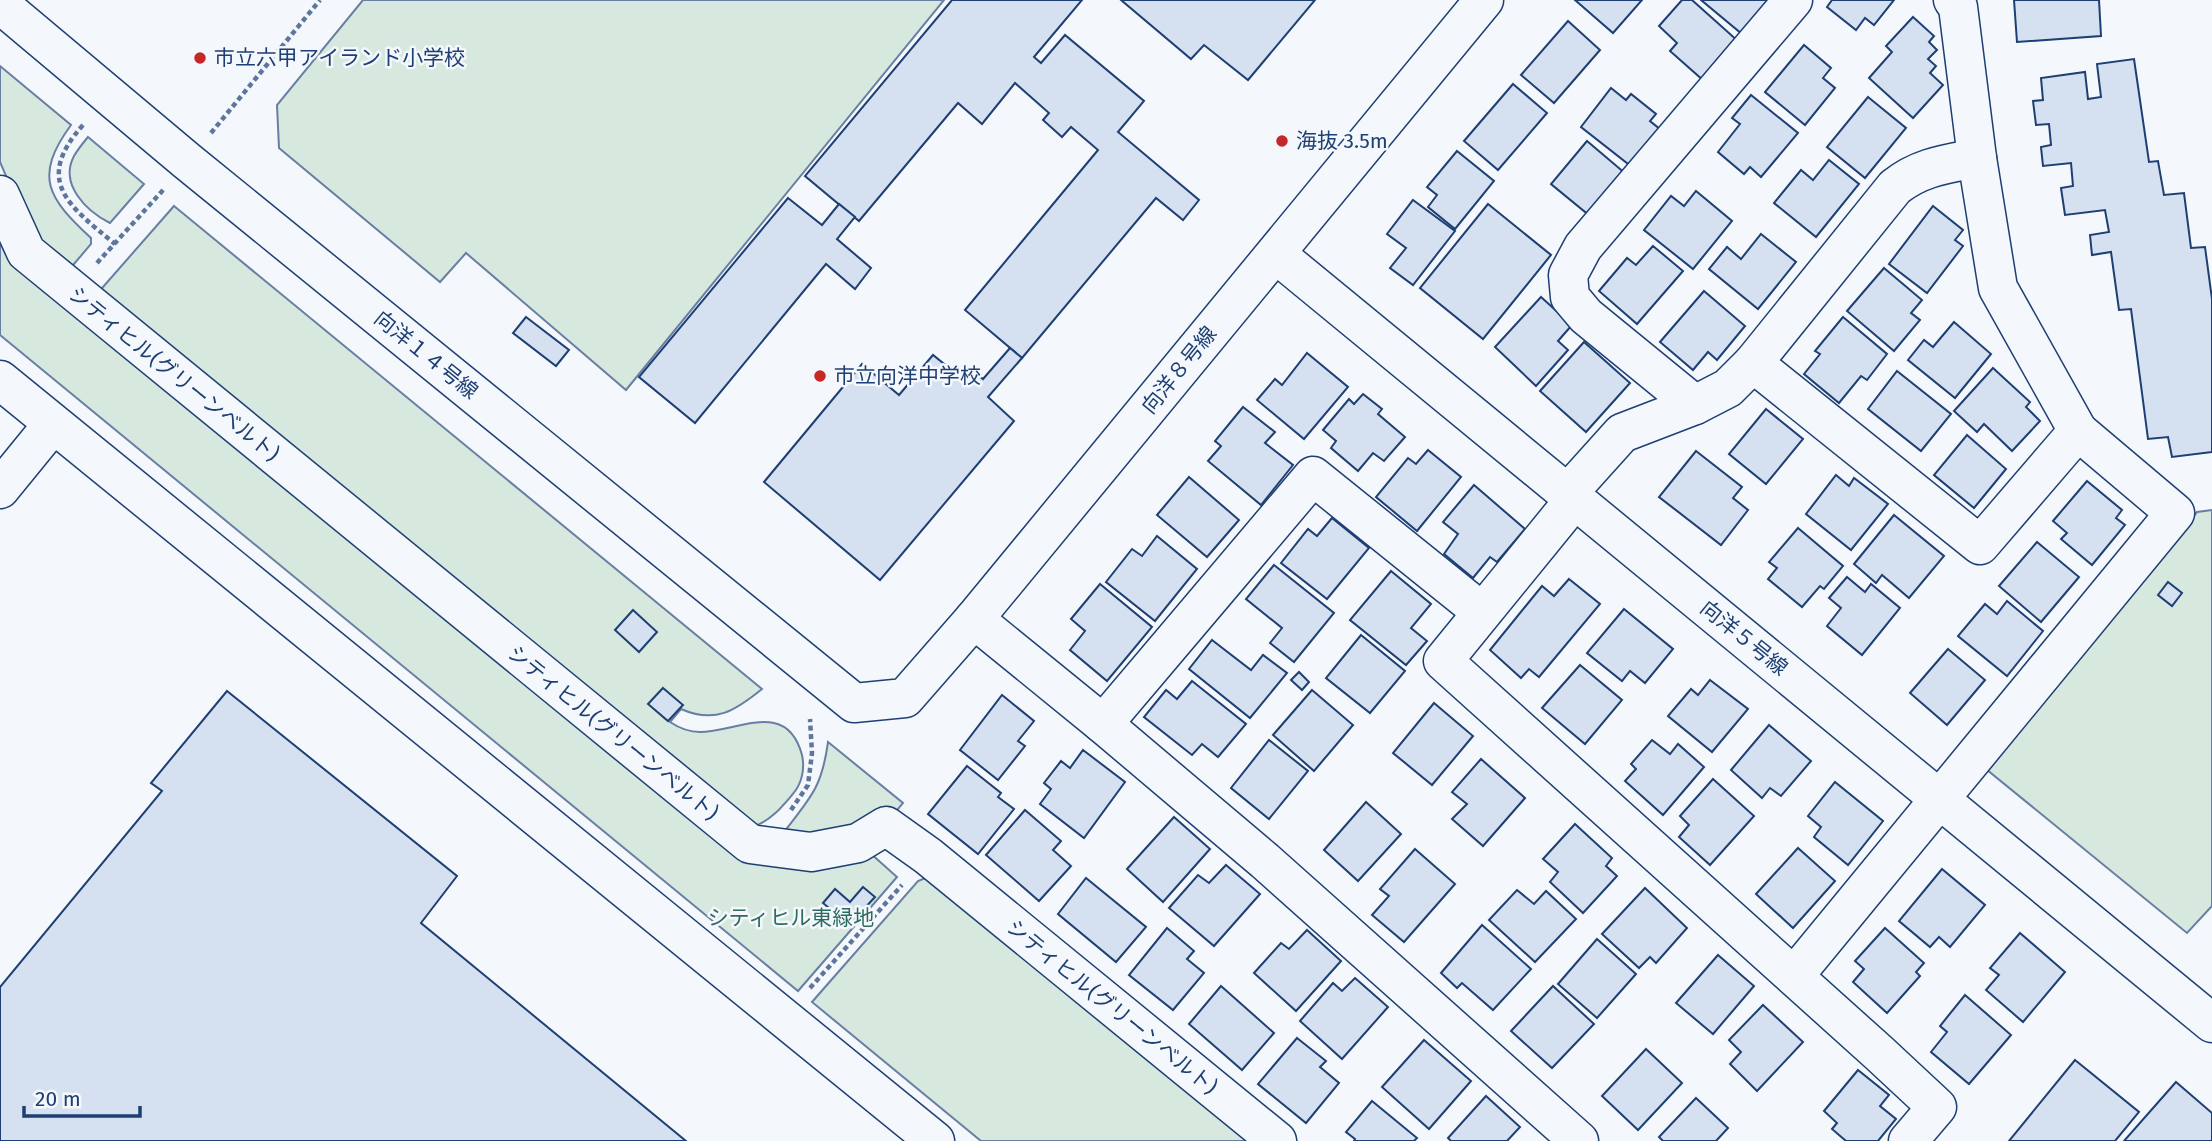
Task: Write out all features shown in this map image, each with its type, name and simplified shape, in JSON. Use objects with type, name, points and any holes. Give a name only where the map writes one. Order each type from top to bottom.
[{"type":"street","name":"向洋８号線","points":[[853,703],[905,698],[974,620],[1484,0]]},
{"type":"street","points":[[1695,405],[1586,316],[1570,297],[1568,275],[1583,247],[1793,0]]},
{"type":"street","points":[[1794,976],[2175,513],[2078,431],[1998,288],[1977,158],[1958,7],[1953,0]]},
{"type":"street","name":"向洋１４号線","points":[[0,4],[198,169],[853,703]]},
{"type":"street","points":[[1908,1141],[1937,1107],[1443,661],[1622,433],[1695,405],[1728,388],[1753,363],[1895,187],[1911,174],[1933,166],[1977,158]]},
{"type":"street","name":"シティヒル(グリーンベルト)","points":[[0,195],[26,252],[750,844],[811,852],[858,843],[886,826],[928,856],[1276,1141]]},
{"type":"street","name":"向洋５号線","points":[[1276,254],[2212,1023]]},
{"type":"street","points":[[1753,363],[1980,545],[2078,431]]},
{"type":"street","points":[[0,380],[935,1141]]},
{"type":"street","points":[[0,489],[53,424]]},
{"type":"street","points":[[1103,724],[1313,476],[1482,611]]},
{"type":"street","points":[[974,620],[1103,724],[1265,861],[1579,1141]]},
{"type":"path","points":[[210,133],[320,0]]},
{"type":"path","points":[[87,120],[68,142],[60,158],[59,181],[65,197],[76,212],[115,244],[166,185]]},
{"type":"path","points":[[750,844],[785,818],[808,785],[812,753],[809,715]]},
{"type":"path","points":[[802,996],[928,856]]},
{"type":"green space","points":[[363,0],[944,0],[626,390],[466,253],[440,282],[279,148],[277,105]]},
{"type":"green space","points":[[0,66],[71,125],[52,159],[49,173],[51,186],[64,211],[91,238],[91,244],[68,271],[48,255],[25,220],[0,162]]},
{"type":"green space","points":[[88,137],[144,184],[110,223],[84,204],[72,186],[70,166]]},
{"type":"green space","points":[[174,206],[762,689],[743,704],[724,713],[704,715],[681,709],[670,722],[696,732],[759,722],[785,727],[795,738],[802,755],[803,771],[795,791],[780,809],[755,826],[96,295]]},
{"type":"green space","name":"シティヒル東緑地","points":[[0,220],[732,845],[869,852],[897,877],[798,991],[0,335]]},
{"type":"green space","points":[[2212,510],[2212,906],[2187,933],[1986,769],[2197,512]]},
{"type":"green space","points":[[828,742],[903,803],[894,814],[844,835],[784,832],[819,781]]},
{"type":"green space","points":[[928,877],[1260,1141],[981,1141],[812,1002],[918,881]]},
{"type":"building","points":[[952,0],[1082,0],[1034,57],[1041,63],[1065,35],[1144,101],[1118,132],[1199,200],[1183,220],[1156,198],[1022,358],[965,310],[1098,150],[1071,127],[1062,137],[1043,120],[1049,113],[1015,83],[982,124],[958,103],[859,221],[805,176]]},
{"type":"building","points":[[1121,0],[1315,0],[1248,80],[1204,45],[1191,59]]},
{"type":"building","points":[[1575,0],[1642,0],[1613,33]]},
{"type":"building","points":[[1682,0],[1692,0],[1739,42],[1704,81],[1670,51],[1677,43],[1659,26]]},
{"type":"building","points":[[1701,0],[1771,0],[1742,34]]},
{"type":"building","points":[[1832,0],[1894,0],[1874,25],[1865,18],[1856,30],[1827,7]]},
{"type":"building","points":[[2014,0],[2099,0],[2101,36],[2017,42]]},
{"type":"building","points":[[1913,17],[1934,36],[1929,42],[1937,50],[1928,59],[1936,66],[1930,73],[1943,85],[1913,118],[1869,78],[1892,52],[1886,46]]},
{"type":"building","points":[[1568,21],[1600,50],[1554,103],[1521,75]]},
{"type":"building","points":[[1804,45],[1831,68],[1823,78],[1835,88],[1805,125],[1765,92]]},
{"type":"building","points":[[2134,59],[2149,162],[2158,161],[2164,195],[2184,193],[2191,248],[2205,247],[2212,299],[2212,452],[2172,457],[2168,437],[2148,439],[2131,309],[2119,310],[2111,252],[2092,255],[2090,235],[2109,232],[2105,210],[2065,215],[2061,188],[2073,186],[2071,163],[2043,166],[2041,147],[2051,145],[2049,124],[2036,125],[2033,101],[2043,100],[2041,78],[2085,72],[2088,99],[2101,97],[2097,64]]},
{"type":"building","points":[[1513,84],[1547,113],[1498,170],[1464,141]]},
{"type":"building","points":[[1611,88],[1626,100],[1631,94],[1656,114],[1650,121],[1661,130],[1632,167],[1581,127]]},
{"type":"building","points":[[1751,95],[1798,133],[1761,177],[1750,167],[1744,174],[1718,152],[1740,124],[1732,118]]},
{"type":"building","points":[[1868,97],[1906,128],[1865,178],[1827,147]]},
{"type":"building","points":[[1587,141],[1626,174],[1590,216],[1551,184]]},
{"type":"building","points":[[1457,151],[1494,181],[1455,229],[1428,207],[1437,195],[1427,187]]},
{"type":"building","points":[[1829,160],[1859,184],[1816,237],[1774,203],[1801,170],[1813,180]]},
{"type":"building","points":[[1696,191],[1732,221],[1693,269],[1644,230],[1671,196],[1684,206]]},
{"type":"building","points":[[788,198],[822,225],[839,204],[855,217],[837,239],[871,268],[855,289],[826,264],[695,423],[639,377]]},
{"type":"building","points":[[1413,200],[1455,231],[1413,285],[1390,268],[1406,248],[1387,234]]},
{"type":"building","points":[[1488,204],[1551,255],[1483,339],[1420,288]]},
{"type":"building","points":[[1933,206],[1963,230],[1955,240],[1963,246],[1927,293],[1889,264]]},
{"type":"building","points":[[1761,234],[1796,262],[1758,309],[1709,269],[1727,247],[1741,259]]},
{"type":"building","points":[[1653,246],[1683,271],[1637,324],[1599,291],[1627,258],[1636,265]]},
{"type":"building","points":[[1884,268],[1922,300],[1911,313],[1920,320],[1894,351],[1847,311]]},
{"type":"building","points":[[1704,291],[1745,326],[1717,360],[1708,352],[1693,370],[1660,342]]},
{"type":"building","points":[[1541,297],[1572,325],[1558,341],[1568,350],[1536,386],[1495,347]]},
{"type":"building","points":[[526,317],[569,350],[556,366],[513,333]]},
{"type":"building","points":[[1843,317],[1887,354],[1867,380],[1861,376],[1839,403],[1804,374],[1820,354],[1815,351]]},
{"type":"building","points":[[1954,322],[1991,354],[1955,398],[1908,360],[1924,340],[1933,347]]},
{"type":"building","points":[[1584,342],[1630,383],[1586,432],[1540,391]]},
{"type":"building","points":[[1010,348],[1022,358],[988,397],[1014,421],[880,580],[764,482],[862,364],[899,395],[933,355],[964,380],[972,370],[983,379]]},
{"type":"building","points":[[1307,353],[1348,387],[1304,439],[1257,400],[1275,379],[1282,385]]},
{"type":"building","points":[[1993,368],[2030,402],[2026,407],[2040,421],[2012,451],[1984,424],[1977,432],[1954,411]]},
{"type":"building","points":[[1897,371],[1951,414],[1921,451],[1868,409]]},
{"type":"building","points":[[1363,394],[1382,409],[1378,414],[1405,437],[1384,461],[1373,453],[1358,471],[1331,448],[1336,441],[1323,430],[1349,399],[1354,404]]},
{"type":"building","points":[[1243,407],[1275,432],[1265,443],[1293,465],[1261,505],[1208,461],[1221,446],[1215,441]]},
{"type":"building","points":[[1766,409],[1803,439],[1766,484],[1729,454]]},
{"type":"building","points":[[1967,435],[2006,469],[1974,508],[1934,475]]},
{"type":"building","points":[[1428,450],[1461,477],[1417,531],[1376,497],[1408,458],[1416,464]]},
{"type":"building","points":[[1696,451],[1742,487],[1733,498],[1748,510],[1721,545],[1659,497]]},
{"type":"building","points":[[1836,475],[1849,486],[1854,478],[1888,504],[1851,550],[1806,514]]},
{"type":"building","points":[[1189,477],[1239,520],[1207,557],[1157,515]]},
{"type":"building","points":[[2087,481],[2122,510],[2116,518],[2125,525],[2092,565],[2061,539],[2067,533],[2053,521]]},
{"type":"building","points":[[1474,485],[1525,529],[1497,562],[1490,557],[1473,578],[1444,554],[1458,534],[1443,522]]},
{"type":"building","points":[[1894,515],[1944,556],[1909,598],[1882,575],[1876,583],[1854,564]]},
{"type":"building","points":[[1332,518],[1369,548],[1327,599],[1281,563],[1308,529],[1317,536]]},
{"type":"building","points":[[1798,528],[1843,566],[1824,589],[1820,586],[1802,607],[1768,579],[1777,568],[1769,562]]},
{"type":"building","points":[[1157,536],[1197,569],[1155,621],[1106,582],[1132,549],[1142,556]]},
{"type":"building","points":[[2037,542],[2079,577],[2041,622],[1999,586]]},
{"type":"building","points":[[1274,565],[1334,613],[1294,662],[1270,643],[1282,628],[1246,599]]},
{"type":"building","points":[[1391,571],[1431,604],[1411,628],[1427,641],[1406,665],[1350,620]]},
{"type":"building","points":[[1847,577],[1865,592],[1871,584],[1900,608],[1862,655],[1827,626],[1841,608],[1829,598]]},
{"type":"building","points":[[1569,579],[1600,604],[1539,677],[1529,669],[1521,678],[1490,650],[1542,586],[1554,596]]},
{"type":"building","points":[[2168,582],[2182,593],[2172,606],[2158,595]]},
{"type":"building","points":[[1100,584],[1152,627],[1107,681],[1070,650],[1085,631],[1071,619]]},
{"type":"building","points":[[2007,601],[2043,631],[2007,676],[1958,636],[1985,604],[1997,614]]},
{"type":"building","points":[[1624,609],[1673,649],[1645,683],[1630,671],[1622,681],[1587,653]]},
{"type":"building","points":[[633,610],[657,632],[639,652],[615,630]]},
{"type":"building","points":[[1361,635],[1405,671],[1370,713],[1326,678]]},
{"type":"building","points":[[1212,640],[1251,670],[1263,655],[1287,673],[1250,718],[1189,669]]},
{"type":"building","points":[[1948,649],[1985,680],[1947,725],[1910,693]]},
{"type":"building","points":[[1580,665],[1622,700],[1585,744],[1542,708]]},
{"type":"building","points":[[1299,672],[1309,682],[1302,690],[1291,680]]},
{"type":"building","points":[[1710,680],[1748,709],[1712,752],[1668,716],[1691,689],[1698,695]]},
{"type":"building","points":[[1192,681],[1246,724],[1218,757],[1202,744],[1192,755],[1144,717],[1166,690],[1177,699]]},
{"type":"building","points":[[663,688],[683,705],[668,721],[648,704]]},
{"type":"building","points":[[1312,690],[1353,725],[1314,771],[1273,735]]},
{"type":"building","points":[[227,691],[457,876],[421,923],[686,1141],[0,1141],[0,987],[162,791],[151,783]]},
{"type":"building","points":[[1002,695],[1034,721],[1018,741],[1025,746],[998,780],[960,750]]},
{"type":"building","points":[[1434,703],[1473,736],[1432,785],[1393,753]]},
{"type":"building","points":[[1769,725],[1811,761],[1781,796],[1770,788],[1762,798],[1731,770]]},
{"type":"building","points":[[1269,740],[1308,771],[1269,819],[1231,788]]},
{"type":"building","points":[[1652,740],[1670,754],[1678,744],[1704,767],[1663,815],[1625,781],[1636,769],[1631,764]]},
{"type":"building","points":[[1083,750],[1125,782],[1084,838],[1040,804],[1051,789],[1044,783],[1061,761],[1070,768]]},
{"type":"building","points":[[1481,759],[1525,798],[1483,846],[1452,819],[1467,804],[1452,792]]},
{"type":"building","points":[[967,766],[1001,793],[998,797],[1014,809],[978,854],[928,814]]},
{"type":"building","points":[[1713,779],[1754,816],[1710,865],[1679,837],[1689,825],[1680,816]]},
{"type":"building","points":[[1835,782],[1883,821],[1848,865],[1814,837],[1821,827],[1808,816]]},
{"type":"building","points":[[1366,802],[1401,834],[1358,881],[1324,850]]},
{"type":"building","points":[[1025,810],[1061,841],[1053,850],[1071,866],[1039,901],[986,855]]},
{"type":"building","points":[[1174,817],[1210,849],[1163,902],[1127,869]]},
{"type":"building","points":[[1575,824],[1612,858],[1606,866],[1617,876],[1583,913],[1550,882],[1558,872],[1543,859]]},
{"type":"building","points":[[1798,848],[1835,881],[1793,928],[1756,894]]},
{"type":"building","points":[[1415,849],[1455,884],[1404,942],[1372,915],[1389,896],[1380,889]]},
{"type":"building","points":[[1226,865],[1260,894],[1214,946],[1169,908],[1198,875],[1209,883]]},
{"type":"building","points":[[1942,869],[1985,905],[1950,947],[1939,937],[1930,947],[1899,921]]},
{"type":"building","points":[[1086,878],[1146,927],[1116,962],[1058,914]]},
{"type":"building","points":[[863,887],[875,897],[849,925],[823,903],[835,889],[850,902]]},
{"type":"building","points":[[1645,888],[1687,928],[1656,963],[1650,957],[1639,968],[1602,934]]},
{"type":"building","points":[[1517,890],[1534,904],[1546,891],[1576,919],[1535,962],[1489,920]]},
{"type":"building","points":[[1482,925],[1531,969],[1493,1010],[1462,983],[1457,988],[1441,973]]},
{"type":"building","points":[[1167,928],[1194,951],[1187,959],[1204,973],[1173,1010],[1129,975]]},
{"type":"building","points":[[1885,928],[1924,963],[1916,972],[1920,976],[1887,1013],[1853,982],[1864,969],[1855,961]]},
{"type":"building","points":[[1307,930],[1341,961],[1296,1011],[1254,973],[1281,943],[1289,949]]},
{"type":"building","points":[[2020,933],[2065,972],[2023,1022],[1986,990],[1999,975],[1990,968]]},
{"type":"building","points":[[1597,939],[1636,974],[1597,1018],[1558,984]]},
{"type":"building","points":[[1718,955],[1754,986],[1713,1034],[1676,1003]]},
{"type":"building","points":[[1355,978],[1388,1007],[1342,1059],[1300,1021],[1333,983],[1342,991]]},
{"type":"building","points":[[1221,986],[1274,1033],[1242,1070],[1189,1024]]},
{"type":"building","points":[[1553,986],[1594,1024],[1552,1068],[1511,1031]]},
{"type":"building","points":[[1965,995],[2011,1035],[1969,1084],[1931,1052],[1947,1032],[1940,1026]]},
{"type":"building","points":[[1763,1005],[1803,1042],[1757,1091],[1730,1064],[1741,1052],[1729,1040]]},
{"type":"building","points":[[1297,1038],[1326,1061],[1320,1067],[1339,1083],[1306,1123],[1258,1084]]},
{"type":"building","points":[[1424,1040],[1471,1081],[1429,1129],[1382,1087]]},
{"type":"building","points":[[1646,1049],[1682,1083],[1638,1130],[1602,1096]]},
{"type":"building","points":[[2075,1060],[2139,1112],[2115,1141],[2009,1141]]},
{"type":"building","points":[[1858,1070],[1889,1095],[1880,1106],[1896,1119],[1878,1141],[1846,1141],[1832,1129],[1837,1123],[1824,1111]]},
{"type":"building","points":[[2176,1082],[2212,1113],[2212,1141],[2124,1141]]},
{"type":"building","points":[[1486,1096],[1520,1127],[1507,1141],[1451,1141],[1448,1138]]},
{"type":"building","points":[[1696,1098],[1728,1128],[1716,1141],[1663,1141],[1659,1137]]},
{"type":"building","points":[[1372,1101],[1417,1138],[1414,1141],[1354,1141],[1346,1132]]},
{"type":"place","name":"市立六甲アイランド小学校","points":[[200,58]]},
{"type":"place","name":"海抜 3.5m","points":[[1282,141]]},
{"type":"place","name":"市立向洋中学校","points":[[820,376]]}]
